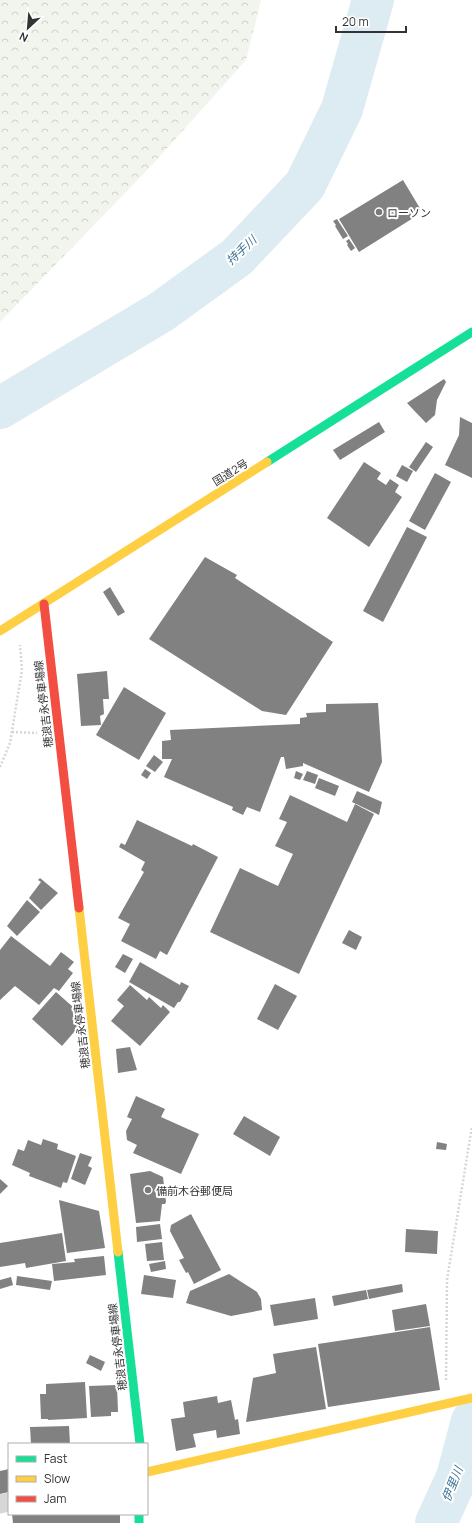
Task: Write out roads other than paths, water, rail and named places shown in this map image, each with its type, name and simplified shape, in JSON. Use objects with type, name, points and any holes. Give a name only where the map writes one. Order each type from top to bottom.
[{"type":"main road","name":"国道2号","points":[[0,631],[472,332]]},
{"type":"main road","name":"穂浪吉永停車場線","points":[[44,604],[140,1443]]},
{"type":"main road","points":[[148,1472],[457,1400],[472,1398]]},
{"type":"waterway","name":"持手川","points":[[0,408],[161,312],[237,257],[305,185],[342,109],[373,0]]},
{"type":"waterway","name":"伊里川","points":[[436,1523],[457,1477],[472,1421]]},
{"type":"place","name":"ローソン","points":[[379,212]]},
{"type":"place","name":"備前木谷郵便局","points":[[148,1190]]}]
